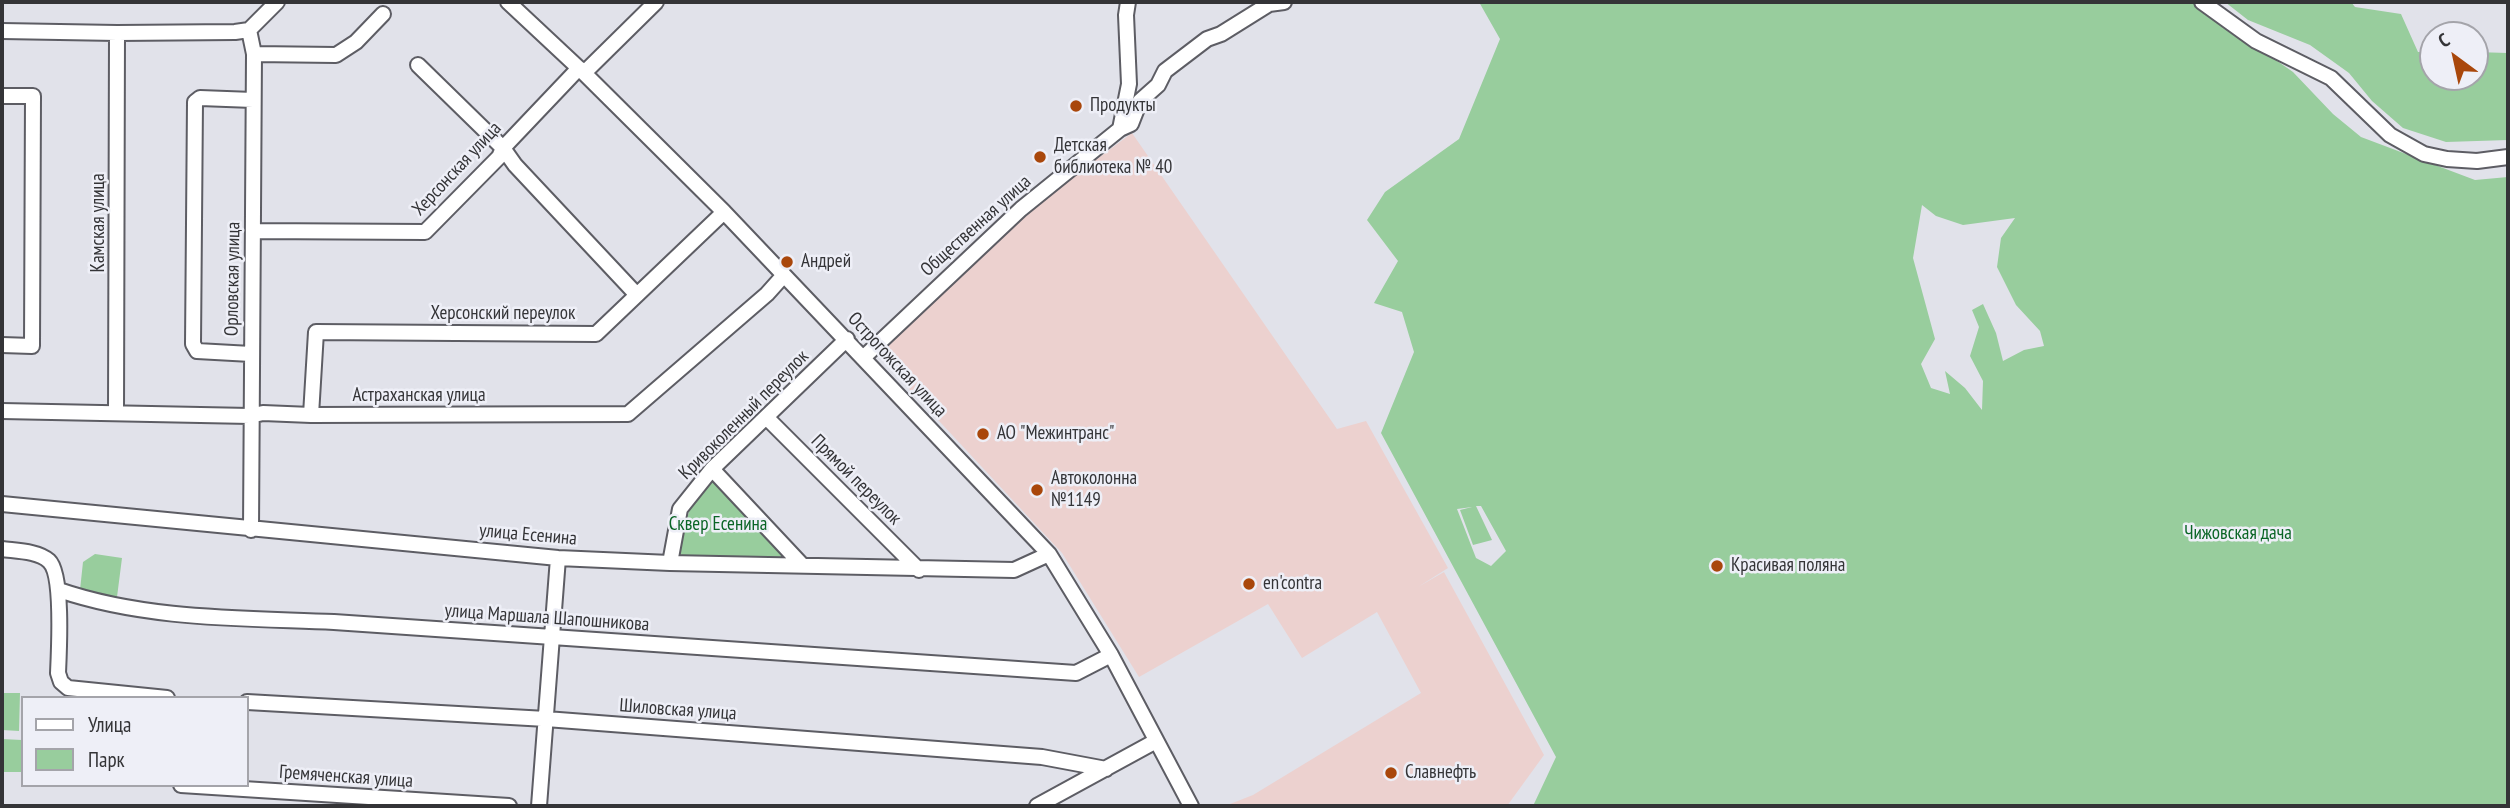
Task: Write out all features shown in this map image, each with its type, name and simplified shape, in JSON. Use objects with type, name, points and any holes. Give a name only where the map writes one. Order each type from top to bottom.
[{"type":"street","points":[[2,31],[117,33],[249,30],[277,2]]},
{"type":"street","name":"Острогожская улица","points":[[508,2],[582,71],[724,212],[1049,554],[1111,654],[1191,806]]},
{"type":"street","name":"Херсонская улица","points":[[253,231],[425,232],[499,157],[503,148],[656,2]]},
{"type":"street","points":[[1119,129],[1129,84],[1125,15],[1128,2]]},
{"type":"street","name":"Общественная улица","points":[[864,358],[1012,217],[1119,129],[1131,124],[1140,102],[1158,85],[1165,71],[1207,39],[1221,34],[1269,4],[1284,2]]},
{"type":"street","points":[[2202,2],[2256,41],[2331,78],[2390,135],[2424,154],[2446,159],[2508,157]]},
{"type":"street","points":[[254,54],[336,55],[356,42],[383,14]]},
{"type":"street","name":"Орловская улица","points":[[249,30],[254,54],[251,530]]},
{"type":"street","name":"Камская улица","points":[[116,412],[117,33]]},
{"type":"street","points":[[418,65],[503,148],[515,165],[636,294]]},
{"type":"street","points":[[2,96],[33,96],[33,110],[32,346],[2,345]]},
{"type":"street","points":[[251,354],[197,351],[193,344],[195,103],[200,98],[253,100]]},
{"type":"street","name":"Херсонский переулок","points":[[311,415],[316,332],[596,334],[724,212]]},
{"type":"street","name":"Астраханская улица","points":[[2,411],[250,416],[263,413],[628,414],[767,294],[784,275]]},
{"type":"street","name":"Кривоколенный переулок","points":[[670,563],[680,509],[712,469],[847,339]]},
{"type":"street","name":"Прямой переулок","points":[[766,417],[919,570]]},
{"type":"street","points":[[712,469],[802,565]]},
{"type":"street","name":"улица Есенина","points":[[2,504],[558,558],[919,570],[1014,570],[1049,554]]},
{"type":"street","points":[[2,549],[38,555],[48,560],[55,569],[59,590],[58,673],[61,681],[68,688],[131,696]]},
{"type":"street","points":[[539,806],[558,558]]},
{"type":"street","name":"улица Маршала Шапошникова","points":[[59,590],[118,607],[222,617],[334,622],[1076,673],[1111,654]]},
{"type":"street","name":"Шиловская улица","points":[[248,702],[546,719],[1042,757],[1105,769]]},
{"type":"street","points":[[1041,805],[1156,741]]},
{"type":"street","name":"Гремяченская улица","points":[[212,787],[509,806]]},
{"type":"shaded area","points":[[1132,133],[1337,429],[1366,421],[1448,568],[1418,587],[1444,572],[1544,755],[1507,806],[1225,806],[1253,795],[1421,693],[1377,612],[1302,658],[1268,604],[1139,677],[1062,553],[872,349],[966,264],[1055,190]]},
{"type":"green space","name":"Чижовская дача","points":[[1479,2],[2192,2],[2293,72],[2333,114],[2361,137],[2475,180],[2508,177],[2508,806],[1533,806],[1556,757],[1381,433],[1414,352],[1402,312],[1374,303],[1398,261],[1367,220],[1385,192],[1459,139],[1500,39]],"holes":[[[1922,205],[1936,216],[1963,225],[2015,218],[2001,238],[1997,267],[2016,305],[2040,331],[2044,346],[2024,350],[2003,361],[1996,333],[1983,304],[1972,310],[1979,327],[1970,356],[1983,381],[1982,410],[1965,388],[1945,371],[1950,394],[1931,388],[1921,364],[1935,339],[1913,258]],[[1476,506],[1481,506],[1506,551],[1491,566],[1476,558],[1457,509],[1472,507],[1460,510],[1473,545],[1492,540]]]},
{"type":"green space","points":[[2225,2],[2351,2],[2355,7],[2401,14],[2419,52],[2419,91],[2489,91],[2489,52],[2508,53],[2508,140],[2446,142],[2403,128],[2372,101],[2349,73],[2310,45],[2248,20]]},
{"type":"green space","name":"Сквер Есенина","points":[[715,475],[794,560],[683,556],[677,552],[691,505]]},
{"type":"green space","points":[[95,554],[122,558],[117,597],[80,590],[83,562]]},
{"type":"green space","points":[[2,693],[20,693],[19,731],[2,730]]},
{"type":"green space","points":[[2,739],[21,740],[21,772],[2,772]]},
{"type":"place","name":"Продукты","points":[[1076,106]]},
{"type":"place","name":"Детская библиотека № 40","points":[[1040,157]]},
{"type":"place","name":"Андрей","points":[[787,262]]},
{"type":"place","name":"АО \"Межинтранс\"","points":[[983,434]]},
{"type":"place","name":"Автоколонна №1149","points":[[1037,490]]},
{"type":"place","name":"Красивая поляна","points":[[1717,566]]},
{"type":"place","name":"en'contra","points":[[1249,584]]},
{"type":"place","name":"Cлавнефть","points":[[1391,773]]}]
